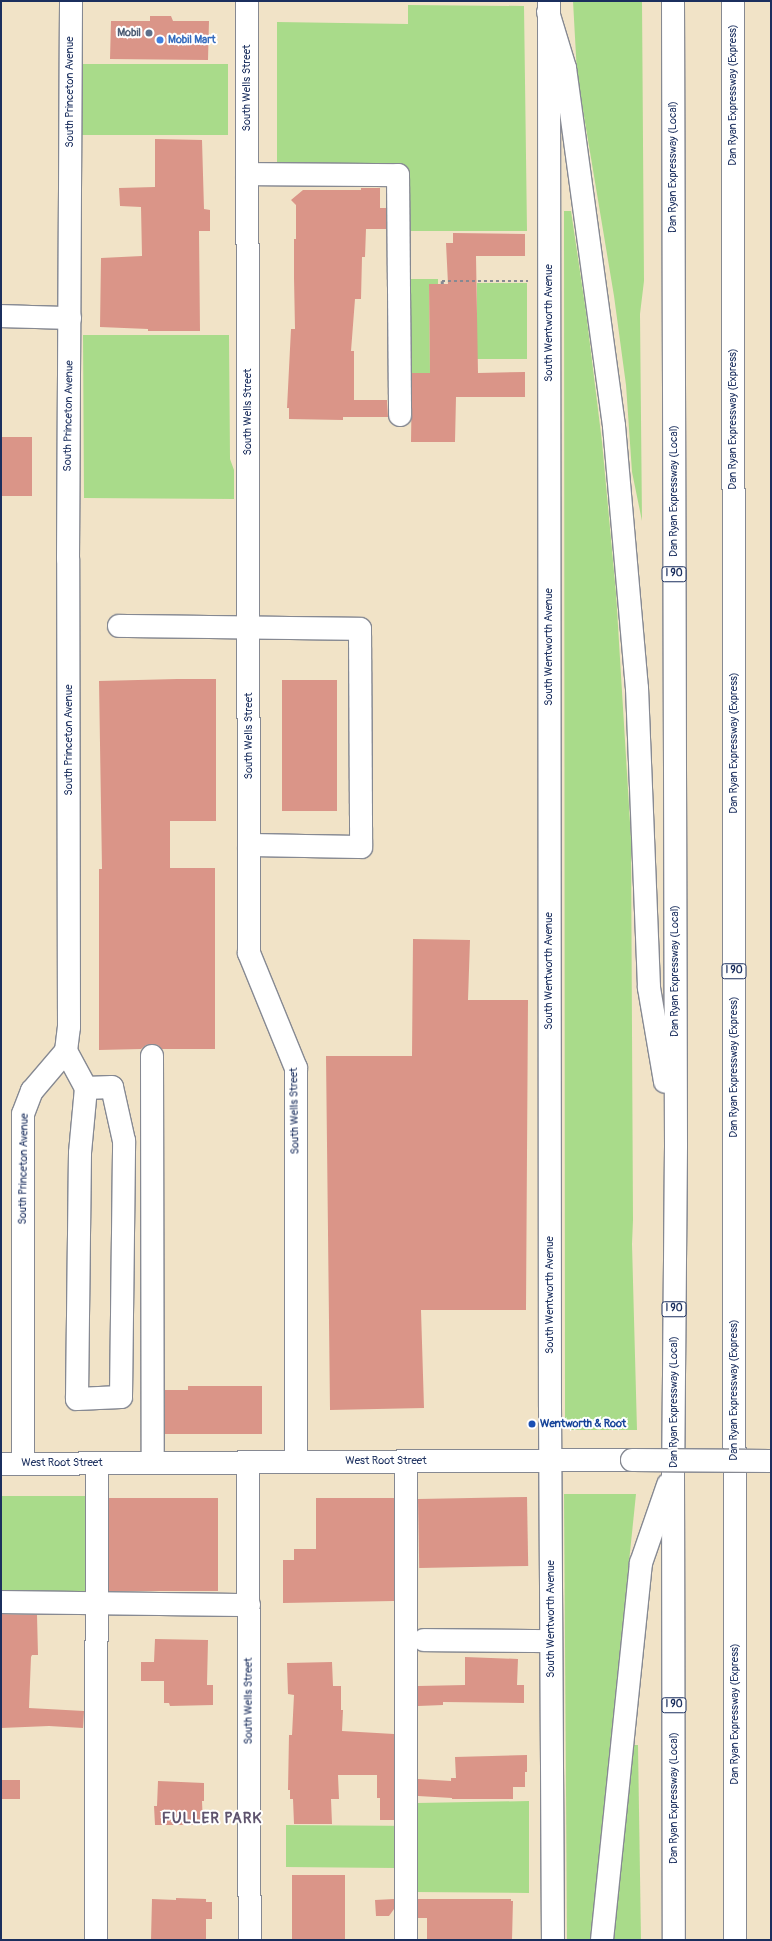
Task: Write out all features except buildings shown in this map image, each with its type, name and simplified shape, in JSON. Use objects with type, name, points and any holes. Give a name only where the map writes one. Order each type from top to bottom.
[{"type":"main road","name":"South Princeton Avenue","points":[[23,1464],[23,1114],[32,1091],[66,1051],[69,1019],[68,559],[71,1]]},
{"type":"main road","name":"South Wells Street","points":[[246,1],[249,953],[296,1068],[296,1462]]},
{"type":"main road","name":"Dan Ryan Expressway (Local)","points":[[673,1],[676,1146],[673,1471],[674,1940]]},
{"type":"main road","name":"Dan Ryan Expressway (Express)","points":[[733,1],[735,1940]]},
{"type":"main road","points":[[548,6],[565,68],[614,426],[637,688],[649,988],[676,1146]]},
{"type":"main road","name":"South Wentworth Avenue","points":[[548,6],[550,1460],[553,1940]]},
{"type":"main road","points":[[247,174],[398,175],[400,415]]},
{"type":"main road","points":[[1,316],[70,318]]},
{"type":"main road","points":[[120,626],[360,629],[361,847],[249,845]]},
{"type":"main road","points":[[66,1051],[86,1088],[80,1153],[77,1399],[121,1397],[124,1142],[112,1087],[86,1088]]},
{"type":"main road","points":[[152,1056],[153,1463]]},
{"type":"main road","name":"West Root Street","points":[[1,1464],[771,1460]]},
{"type":"main road","points":[[406,1461],[406,1940]]},
{"type":"main road","name":"South Wells Street","points":[[248,1462],[250,1940]]},
{"type":"main road","points":[[96,1940],[97,1463]]},
{"type":"main road","points":[[602,1940],[641,1563],[673,1471]]},
{"type":"main road","points":[[1,1602],[249,1605]]},
{"type":"main road","points":[[424,1640],[551,1641]]},
{"type":"path","points":[[442,284],[442,281],[530,281]]},
{"type":"green space","points":[[573,1],[642,1],[644,281],[640,314],[642,521],[632,472],[626,385],[614,296],[577,74]]},
{"type":"green space","points":[[408,5],[524,6],[527,231],[407,231],[407,168],[277,169],[277,22],[408,24]]},
{"type":"green space","points":[[70,64],[228,64],[228,135],[70,135]]},
{"type":"green space","points":[[564,211],[571,211],[586,312],[602,442],[616,593],[631,839],[632,1244],[637,1430],[571,1430],[565,1421]]},
{"type":"green space","points":[[406,279],[438,279],[438,284],[429,284],[430,373],[406,373]]},
{"type":"green space","points":[[477,283],[527,283],[527,359],[477,359]]},
{"type":"green space","points":[[83,335],[229,335],[230,459],[234,470],[234,499],[84,498]]},
{"type":"green space","points":[[564,1494],[636,1494],[590,1940],[567,1940]]},
{"type":"green space","points":[[1,1496],[87,1496],[87,1594],[1,1594]]},
{"type":"green space","points":[[633,1745],[638,1745],[641,1940],[613,1940]]},
{"type":"green space","points":[[529,1801],[529,1893],[416,1892],[396,1868],[286,1867],[286,1825],[416,1826],[417,1803]]},
{"type":"place","name":"Mobil","points":[[149,33]]},
{"type":"place","name":"Mobil Mart","points":[[160,40]]},
{"type":"place","name":"Wentworth & Root","points":[[532,1424]]},
{"type":"district","name":"FULLER PARK","points":[[212,1819]]}]
